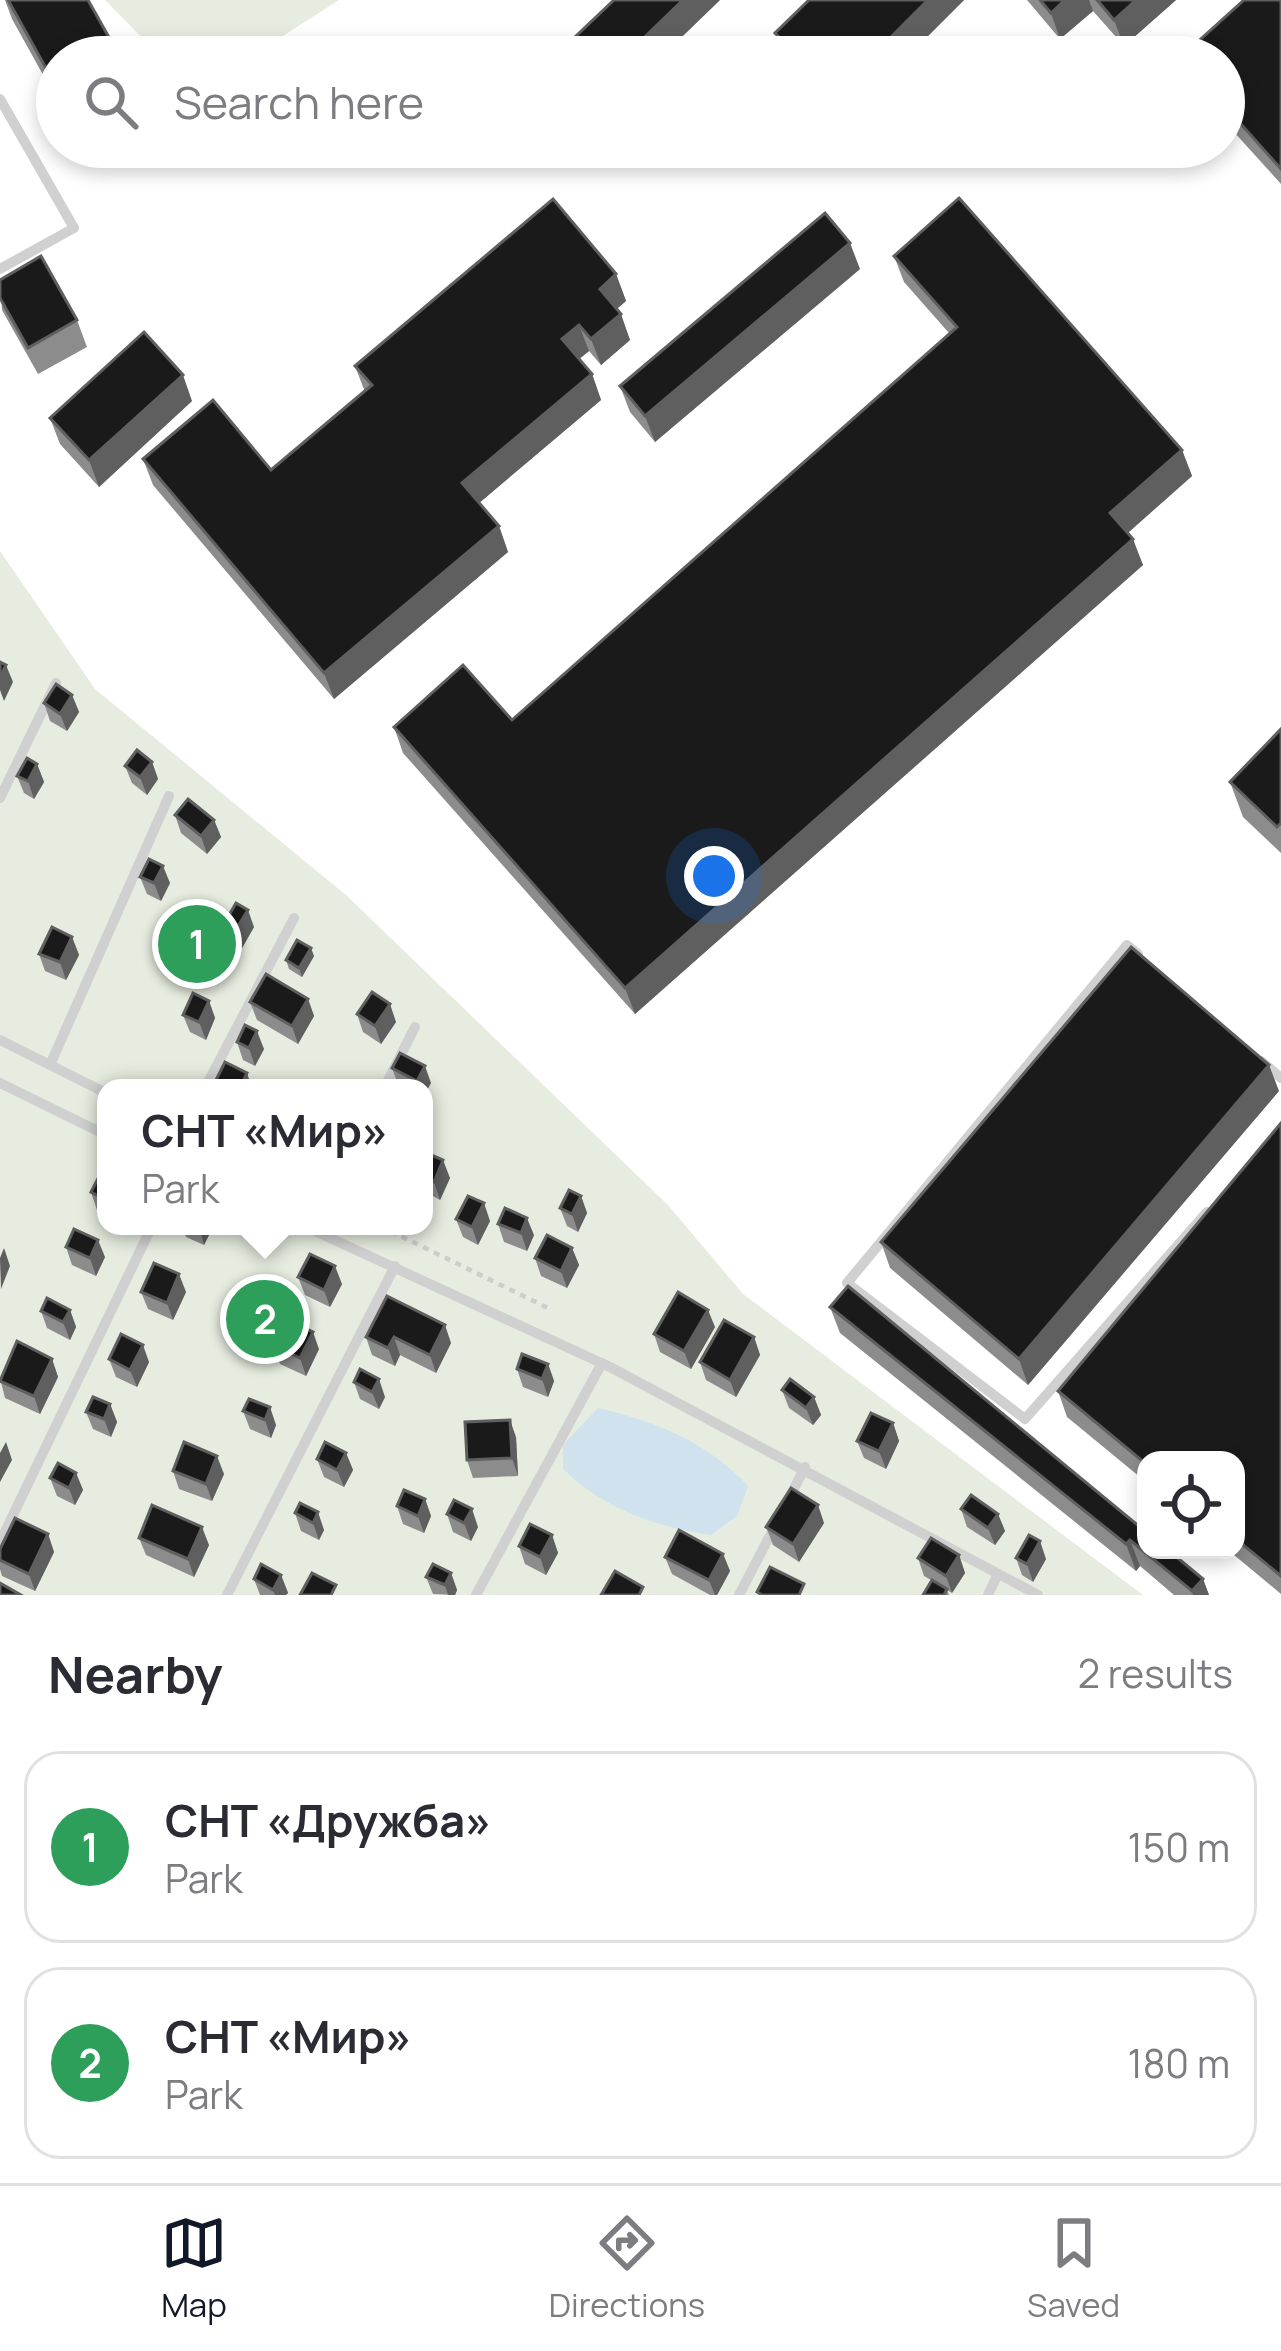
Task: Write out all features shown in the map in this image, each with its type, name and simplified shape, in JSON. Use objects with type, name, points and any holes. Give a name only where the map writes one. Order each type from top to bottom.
[{"type":"lane","points":[[0,99],[36,162]]},
{"type":"lane","points":[[0,269],[74,228],[40,168]]},
{"type":"lane","points":[[0,798],[56,683]]},
{"type":"lane","points":[[50,1065],[170,796]]},
{"type":"lane","points":[[210,1079],[294,918]]},
{"type":"lane","points":[[1144,960],[1127,945],[847,1283],[1024,1419],[1221,1196]]},
{"type":"lane","points":[[389,1079],[416,1027]]},
{"type":"lane","points":[[0,1040],[97,1088]]},
{"type":"lane","points":[[1247,1048],[1281,1078]]},
{"type":"lane","points":[[0,1083],[97,1131]]},
{"type":"lane","points":[[0,1542],[148,1235]]},
{"type":"lane","points":[[324,1235],[602,1363],[1038,1595]]},
{"type":"lane","points":[[227,1595],[395,1266]]},
{"type":"lane","points":[[476,1595],[602,1363]]},
{"type":"lane","points":[[739,1595],[805,1468]]},
{"type":"lane","points":[[988,1595],[998,1574]]},
{"type":"path","points":[[398,1235],[548,1308]]},
{"type":"shaded area","points":[[105,0],[339,0],[283,36],[140,36]]},
{"type":"shaded area","points":[[0,551],[95,689],[346,895],[668,1205],[743,1294],[1143,1595],[0,1595]]},
{"type":"water","points":[[598,1408],[660,1427],[732,1470],[748,1486],[737,1516],[711,1535],[691,1532],[631,1514],[578,1482],[563,1468],[563,1445]]},
{"type":"building","points":[[8,0],[88,0],[108,36],[36,36],[36,50]]},
{"type":"building","points":[[614,0],[683,0],[646,36],[576,36]]},
{"type":"building","points":[[809,0],[928,0],[892,36],[775,33]]},
{"type":"building","points":[[1040,0],[1065,0],[1051,13]]},
{"type":"building","points":[[1097,0],[1136,0],[1114,20]]},
{"type":"building","points":[[1244,0],[1281,0],[1281,169],[1245,129],[1245,36],[1204,36]]},
{"type":"building","points":[[959,198],[1182,450],[1110,513],[1133,539],[625,988],[394,727],[463,665],[512,720],[957,327],[894,256]]},
{"type":"building","points":[[553,199],[616,274],[600,289],[621,314],[591,339],[579,325],[562,339],[592,374],[462,483],[499,526],[324,673],[143,459],[213,400],[271,470],[372,385],[355,366]]},
{"type":"building","points":[[825,213],[850,243],[645,416],[620,386]]},
{"type":"building","points":[[41,256],[77,320],[28,348],[0,298],[0,280]]},
{"type":"building","points":[[144,332],[183,375],[89,460],[50,418]]},
{"type":"building","points":[[56,684],[72,695],[60,714],[44,703]]},
{"type":"building","points":[[1281,729],[1281,823],[1277,827],[1230,782]]},
{"type":"building","points":[[137,750],[152,762],[140,777],[125,766]]},
{"type":"building","points":[[27,758],[37,764],[28,781],[17,776]]},
{"type":"building","points":[[188,799],[214,820],[201,836],[175,815]]},
{"type":"building","points":[[149,859],[163,866],[154,883],[140,877]]},
{"type":"building","points":[[236,903],[248,910],[235,931],[224,924]]},
{"type":"building","points":[[52,927],[72,937],[60,962],[39,954]]},
{"type":"building","points":[[297,940],[311,948],[299,968],[286,960]]},
{"type":"building","points":[[1131,947],[1269,1065],[1019,1359],[881,1242]]},
{"type":"building","points":[[266,974],[308,999],[292,1026],[250,1002]]},
{"type":"building","points":[[372,992],[390,1004],[375,1026],[357,1014]]},
{"type":"building","points":[[193,993],[209,1001],[199,1022],[183,1015]]},
{"type":"building","points":[[245,1025],[257,1031],[249,1048],[237,1042]]},
{"type":"building","points":[[400,1053],[425,1066],[418,1079],[392,1068]]},
{"type":"building","points":[[225,1062],[247,1073],[244,1079],[216,1079]]},
{"type":"building","points":[[1281,1123],[1281,1576],[1245,1546],[1245,1451],[1137,1451],[1137,1457],[1058,1391]]},
{"type":"building","points":[[433,1156],[443,1160],[433,1182]]},
{"type":"building","points":[[569,1190],[581,1196],[572,1214],[560,1208]]},
{"type":"building","points":[[468,1196],[484,1203],[472,1227],[456,1219]]},
{"type":"building","points":[[505,1208],[527,1218],[521,1233],[498,1224]]},
{"type":"building","points":[[74,1229],[98,1240],[90,1258],[66,1247]]},
{"type":"building","points":[[547,1235],[572,1248],[561,1271],[535,1258]]},
{"type":"building","points":[[310,1254],[335,1266],[324,1290],[298,1277]]},
{"type":"building","points":[[154,1263],[179,1274],[167,1303],[141,1292]]},
{"type":"building","points":[[848,1286],[1137,1525],[1137,1546],[1130,1540],[1126,1544],[830,1307]]},
{"type":"building","points":[[678,1292],[708,1310],[684,1351],[654,1334]]},
{"type":"building","points":[[387,1296],[445,1325],[430,1355],[394,1337],[388,1348],[366,1337]]},
{"type":"building","points":[[47,1298],[70,1310],[63,1322],[41,1311]]},
{"type":"building","points":[[286,1319],[313,1332],[300,1358],[274,1346]]},
{"type":"building","points":[[724,1320],[754,1337],[730,1380],[700,1362]]},
{"type":"building","points":[[121,1334],[143,1345],[130,1370],[109,1359]]},
{"type":"building","points":[[17,1341],[52,1359],[34,1396],[0,1381]]},
{"type":"building","points":[[522,1354],[548,1364],[542,1379],[517,1369]]},
{"type":"building","points":[[360,1369],[379,1379],[372,1392],[354,1382]]},
{"type":"building","points":[[790,1379],[814,1397],[806,1408],[782,1390]]},
{"type":"building","points":[[93,1397],[110,1404],[104,1419],[86,1412]]},
{"type":"building","points":[[249,1399],[270,1407],[265,1420],[243,1411]]},
{"type":"building","points":[[871,1413],[893,1423],[879,1451],[857,1441]]},
{"type":"building","points":[[510,1420],[512,1458],[467,1460],[465,1422]]},
{"type":"building","points":[[184,1442],[217,1456],[206,1484],[173,1471]]},
{"type":"building","points":[[325,1442],[346,1453],[337,1470],[317,1459]]},
{"type":"building","points":[[58,1463],[76,1473],[69,1488],[50,1478]]},
{"type":"building","points":[[791,1488],[818,1505],[793,1544],[766,1527]]},
{"type":"building","points":[[404,1490],[425,1499],[418,1516],[397,1506]]},
{"type":"building","points":[[971,1495],[998,1514],[988,1528],[961,1509]]},
{"type":"building","points":[[454,1500],[472,1509],[464,1523],[447,1514]]},
{"type":"building","points":[[300,1503],[318,1512],[313,1523],[295,1513]]},
{"type":"building","points":[[152,1505],[202,1527],[188,1559],[139,1538]]},
{"type":"building","points":[[15,1518],[48,1534],[29,1574],[0,1560],[0,1549]]},
{"type":"building","points":[[530,1524],[552,1535],[540,1557],[519,1546]]},
{"type":"building","points":[[679,1530],[723,1554],[709,1580],[665,1557]]},
{"type":"building","points":[[1029,1535],[1040,1541],[1027,1564],[1016,1558]]},
{"type":"building","points":[[931,1538],[959,1555],[946,1576],[918,1558]]},
{"type":"building","points":[[1153,1559],[1179,1559],[1203,1579],[1192,1591]]},
{"type":"building","points":[[261,1564],[281,1575],[273,1590],[254,1579]]},
{"type":"building","points":[[433,1564],[451,1573],[445,1585],[426,1577]]},
{"type":"building","points":[[770,1567],[804,1584],[799,1595],[757,1592]]},
{"type":"building","points":[[615,1571],[643,1587],[639,1595],[601,1595]]},
{"type":"building","points":[[312,1573],[336,1585],[331,1595],[300,1595]]},
{"type":"building","points":[[932,1580],[947,1589],[944,1595],[923,1595]]},
{"type":"building","points":[[0,1583],[21,1595],[0,1595]]},
{"type":"place","name":"СНТ «Дружба»","points":[[197,944]]},
{"type":"place","name":"СНТ «Мир»","points":[[265,1319]]}]
